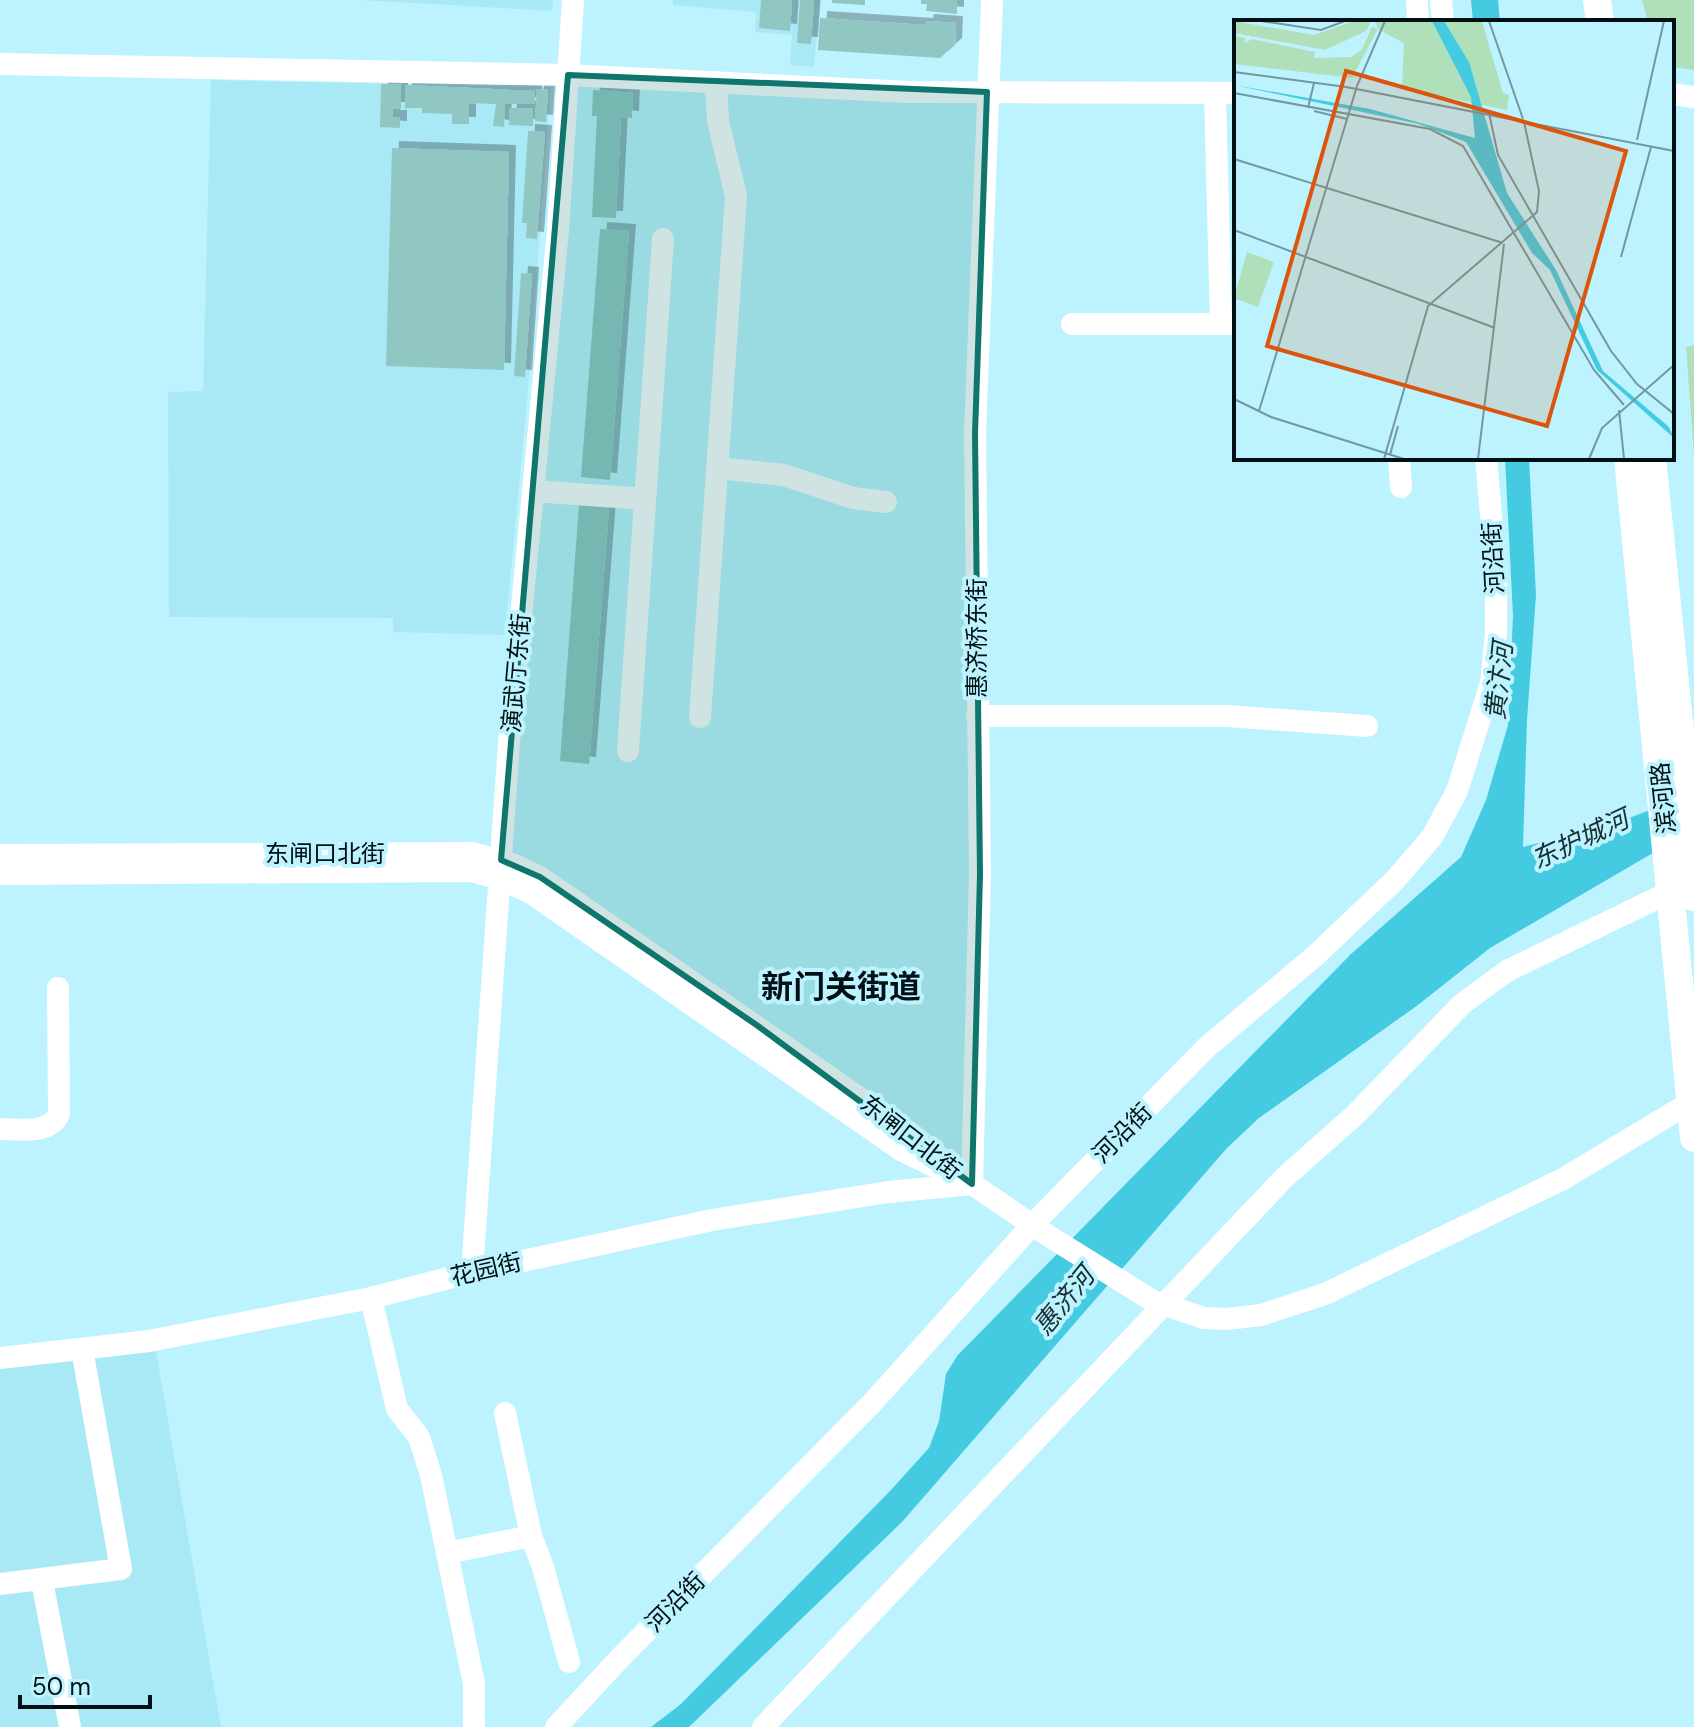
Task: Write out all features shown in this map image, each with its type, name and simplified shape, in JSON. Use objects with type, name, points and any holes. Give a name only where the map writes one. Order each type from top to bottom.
[{"type":"main road","points":[[1597,0],[1600,20]]},
{"type":"main road","points":[[1616,0],[1619,20]]},
{"type":"main road","name":"滨河路","points":[[1628,460],[1674,786]]},
{"type":"main road","name":"滨河路","points":[[1652,460],[1679,854],[1686,889],[1694,1138]]},
{"type":"street","name":"演武厅东街","points":[[472,1272],[500,870],[558,230],[573,0]]},
{"type":"street","name":"惠济桥东街","points":[[972,1184],[980,874],[975,433],[992,0]]},
{"type":"street","points":[[1417,0],[1418,20]]},
{"type":"street","points":[[1441,0],[1443,20]]},
{"type":"street","points":[[0,64],[568,75],[910,92],[1225,93],[1229,324],[1072,324]]},
{"type":"street","points":[[700,717],[736,196],[718,121],[716,82]]},
{"type":"street","points":[[1674,94],[1694,97]]},
{"type":"street","points":[[628,751],[663,239]]},
{"type":"street","points":[[1399,460],[1401,487]]},
{"type":"street","name":"河沿街","points":[[556,1727],[873,1402],[1207,1047],[1316,955],[1395,880],[1432,837],[1457,791],[1491,683],[1496,633],[1496,573],[1486,460]]},
{"type":"street","points":[[717,468],[784,475],[853,498],[886,502]]},
{"type":"street","points":[[533,491],[645,499]]},
{"type":"street","points":[[977,716],[1227,716],[1367,726]]},
{"type":"street","name":"东闸口北街","points":[[0,855],[473,853],[901,1150],[972,1184],[1130,1289],[1163,1305],[1204,1318],[1244,1319],[1280,1311],[1325,1294],[1563,1179],[1691,1102]]},
{"type":"street","name":"东闸口北街","points":[[0,874],[500,870]]},
{"type":"street","points":[[763,1727],[1285,1177],[1355,1115],[1462,1004],[1507,971],[1686,889]]},
{"type":"street","points":[[0,1129],[45,1129],[55,1122],[59,1114],[58,988]]},
{"type":"street","name":"花园街","points":[[0,1358],[149,1341],[371,1298],[472,1272],[712,1220],[888,1192],[972,1184]]},
{"type":"street","points":[[371,1298],[397,1409],[424,1447],[474,1684],[474,1727]]},
{"type":"street","points":[[0,1584],[121,1569],[82,1349]]},
{"type":"street","points":[[505,1413],[531,1536],[547,1580],[569,1662]]},
{"type":"street","points":[[447,1553],[531,1536]]},
{"type":"street","points":[[42,1581],[70,1727]]},
{"type":"highlighted area","points":[[568,75],[987,92],[975,433],[980,874],[972,1184],[758,1026],[540,877],[501,860]]},
{"type":"shaded area","points":[[360,0],[553,0],[552,11]]},
{"type":"shaded area","points":[[673,0],[820,0],[814,67],[790,65],[792,35],[755,32],[756,12],[673,5]]},
{"type":"shaded area","points":[[211,80],[551,87],[528,391],[505,635],[393,632],[393,618],[169,617],[168,392],[203,391]]},
{"type":"shaded area","points":[[156,1351],[221,1727],[0,1727],[0,1369]]},
{"type":"green space","points":[[1642,0],[1694,0],[1694,70],[1674,67],[1674,20],[1647,20]]},
{"type":"green space","points":[[1694,345],[1694,455],[1686,347]]},
{"type":"water","points":[[1471,0],[1498,0],[1500,20],[1473,20]]},
{"type":"water","points":[[1505,460],[1529,460],[1536,595],[1527,720],[1523,847],[1610,825],[1653,809],[1694,829],[1490,948],[1418,1005],[1259,1118],[1227,1148],[902,1522],[689,1727],[651,1727],[681,1704],[929,1448],[939,1421],[946,1374],[957,1356],[1351,954],[1461,857],[1486,800],[1508,725],[1513,616]]},
{"type":"building","points":[[761,0],[792,0],[790,31],[759,28]]},
{"type":"building","points":[[800,0],[814,0],[811,44],[797,43]]},
{"type":"building","points":[[832,0],[865,0],[865,5],[832,3]]},
{"type":"building","points":[[921,0],[957,0],[957,14],[926,11],[927,4],[921,4]]},
{"type":"building","points":[[820,18],[926,25],[927,21],[956,23],[955,45],[940,58],[818,50]]},
{"type":"building","points":[[381,84],[401,84],[401,109],[393,109],[393,117],[400,117],[400,128],[380,127]]},
{"type":"building","points":[[405,85],[535,91],[535,104],[505,104],[504,127],[493,126],[496,104],[469,103],[469,124],[452,124],[452,114],[422,113],[422,108],[405,108]]},
{"type":"building","points":[[537,89],[548,90],[546,122],[535,121]]},
{"type":"building","points":[[593,90],[633,93],[632,118],[621,117],[616,218],[592,217],[597,116],[592,116]]},
{"type":"building","points":[[510,108],[533,108],[533,126],[509,125]]},
{"type":"building","points":[[528,131],[545,132],[537,239],[526,238],[527,223],[522,223]]},
{"type":"building","points":[[392,148],[509,152],[504,370],[386,366]]},
{"type":"building","points":[[600,229],[629,231],[610,480],[581,477]]},
{"type":"building","points":[[521,273],[532,274],[525,377],[514,376]]},
{"type":"building","points":[[579,505],[609,508],[589,764],[560,761]]},
{"type":"district","name":"新门关街道","points":[[841,987]]},
{"type":"water label","name":"黄汴河","points":[[1499,681]]},
{"type":"water label","name":"东护城河","points":[[1580,839]]},
{"type":"water label","name":"惠济河","points":[[1064,1301]]}]
